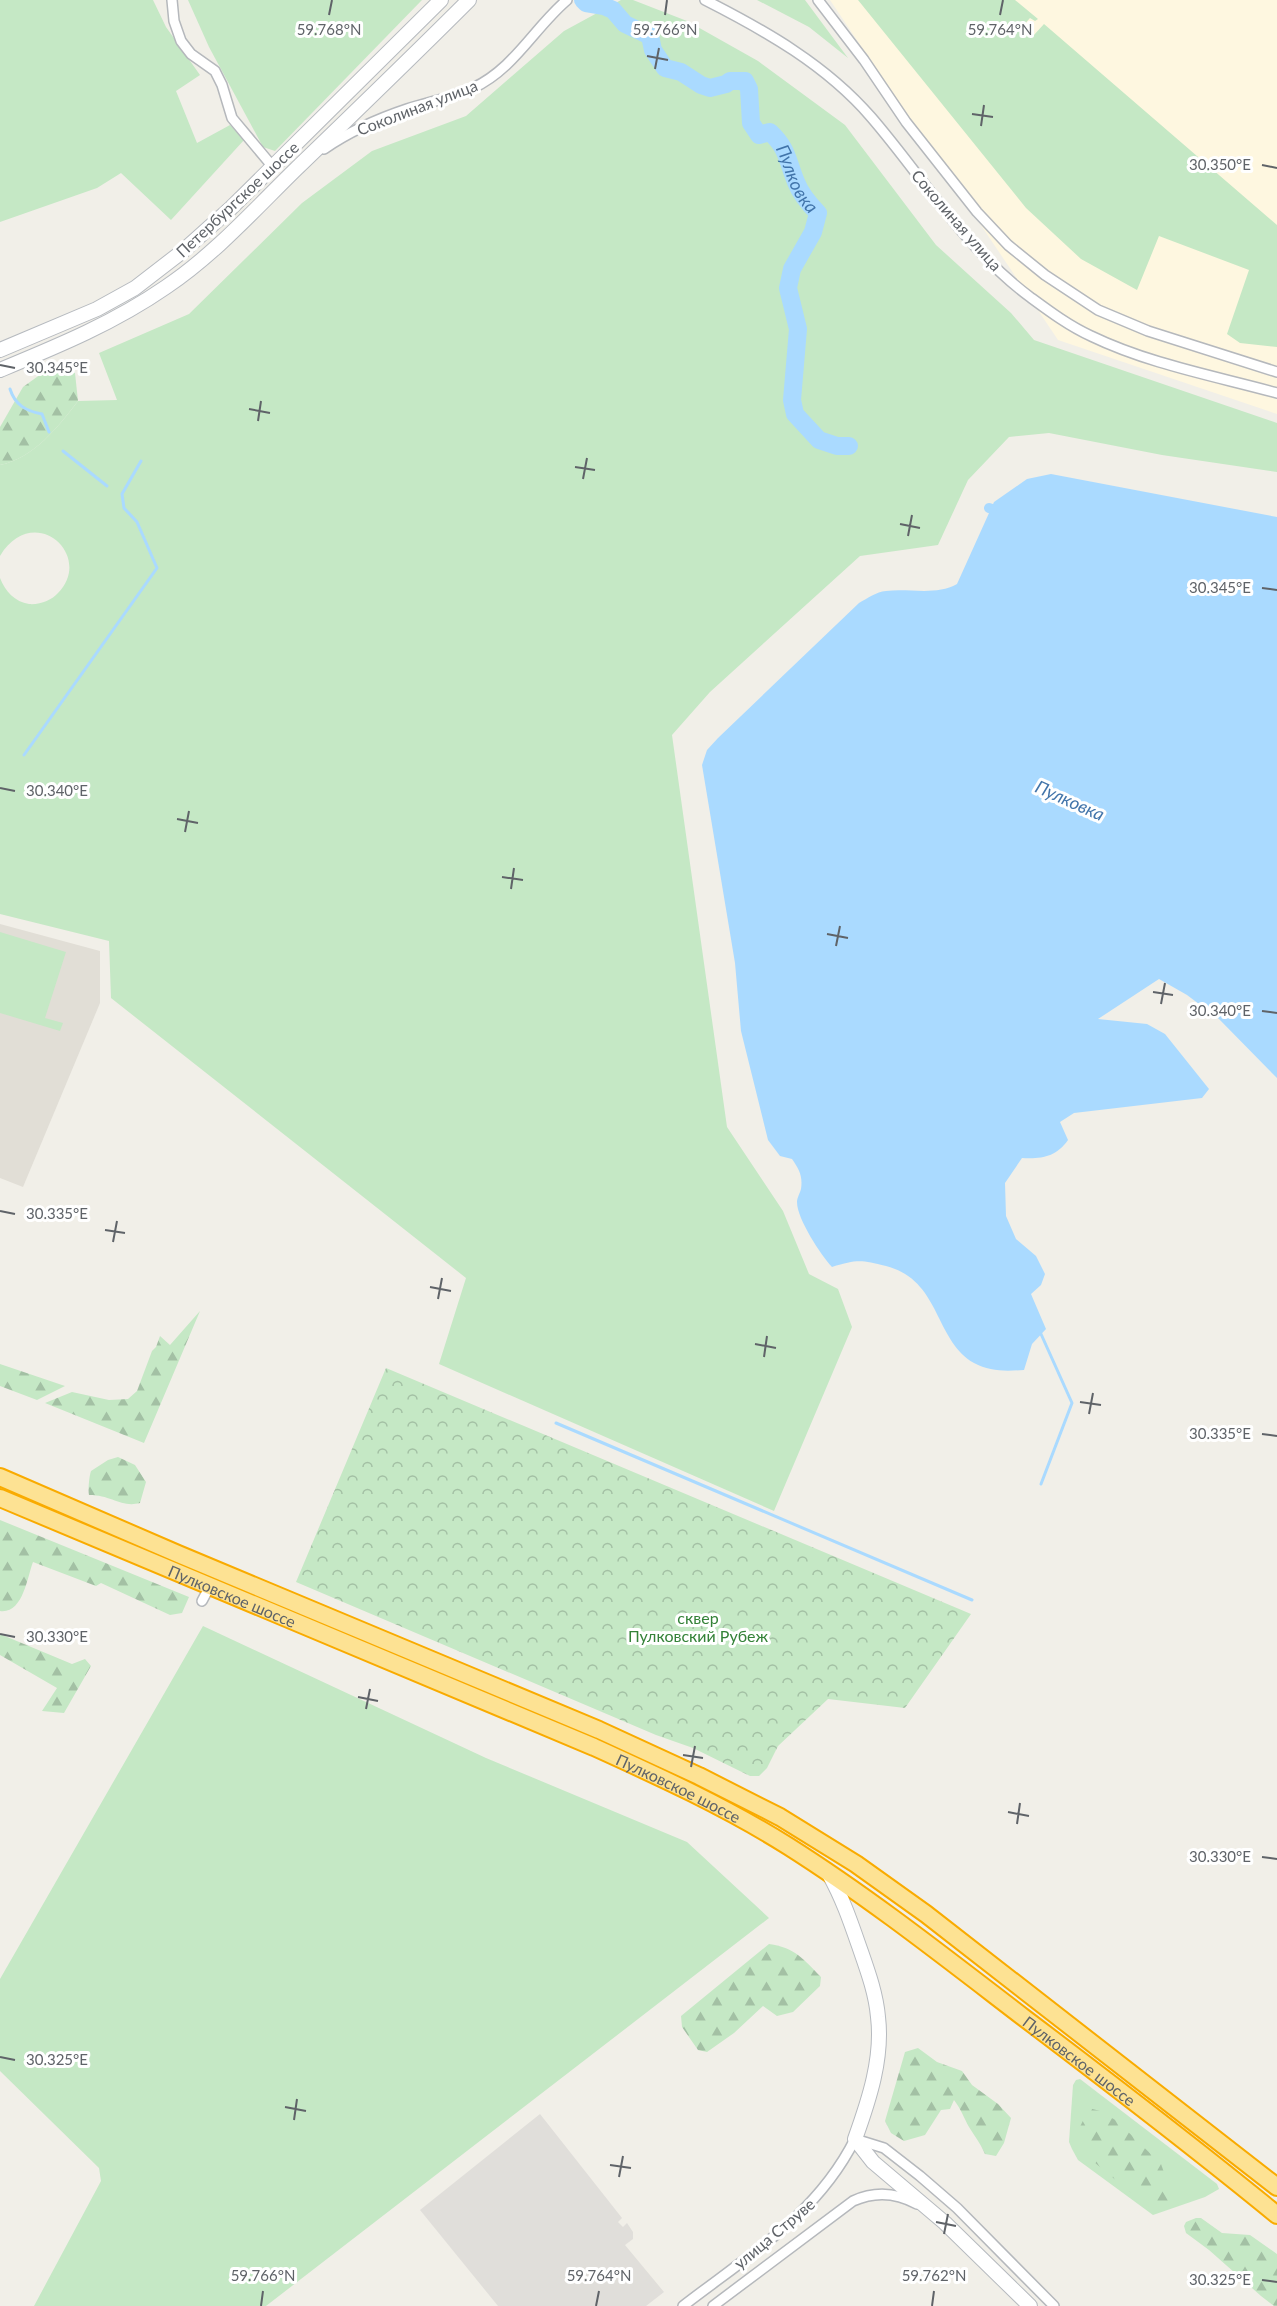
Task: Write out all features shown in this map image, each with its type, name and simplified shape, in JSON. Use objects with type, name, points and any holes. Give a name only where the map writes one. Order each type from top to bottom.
[{"type":"highway","name":"Пулковское шоссе","points":[[0,1477],[599,1730],[699,1776],[780,1817],[856,1864],[926,1914],[1277,2187]]},
{"type":"highway","name":"Пулковское шоссе","points":[[0,1498],[206,1594],[523,1716],[646,1770],[739,1817],[828,1873],[894,1919],[1098,2073],[1277,2215]]},
{"type":"main road","name":"Петербургское шоссе","points":[[0,351],[71,322],[135,288],[183,251],[231,208],[441,0]]},
{"type":"main road","name":"Петербургское шоссе","points":[[0,370],[47,351],[123,315],[190,269],[243,221],[469,0]]},
{"type":"main road","points":[[231,208],[243,221]]},
{"type":"main road","name":"улица Струве","points":[[828,1873],[844,1902],[870,1978],[878,2017],[879,2032],[875,2069],[866,2108],[855,2139]]},
{"type":"main road","points":[[855,2139],[873,2162],[933,2213],[1030,2306]]},
{"type":"street","points":[[172,0],[174,21],[181,41],[191,54],[215,71],[222,85],[232,118],[273,167]]},
{"type":"street","name":"Соколиная улица","points":[[705,0],[787,45],[850,94],[976,246],[1028,296],[1061,319],[1088,335],[1119,348],[1277,393]]},
{"type":"street","name":"Соколиная улица","points":[[818,0],[864,60],[906,122],[977,212],[1008,245],[1045,275],[1098,310],[1148,332],[1277,372]]},
{"type":"street","name":"Соколиная улица","points":[[342,136],[368,123],[474,88],[505,66],[565,2]]},
{"type":"street","name":"Петербургское шоссе","points":[[300,166],[342,136]]},
{"type":"street","points":[[855,2139],[884,2148],[950,2201],[1054,2306]]},
{"type":"street","name":"улица Струве","points":[[683,2306],[798,2217],[828,2184],[855,2139]]},
{"type":"street","name":"улица Струве","points":[[713,2306],[853,2200],[862,2196],[887,2194],[909,2200],[933,2213]]},
{"type":"shaded area","points":[[830,0],[1277,0],[1277,414],[1058,340]]},
{"type":"shaded area","points":[[0,924],[100,951],[100,1003],[23,1187],[0,1178]]},
{"type":"shaded area","points":[[540,2114],[622,2218],[618,2222],[623,2227],[627,2223],[633,2232],[633,2239],[625,2245],[664,2292],[646,2306],[498,2306],[420,2210]]},
{"type":"green space","points":[[0,0],[153,0],[166,27],[200,75],[176,91],[197,143],[230,125],[244,140],[171,220],[121,173],[97,188],[0,222]]},
{"type":"green space","points":[[188,0],[422,0],[275,151],[263,147],[209,47]]},
{"type":"green space","points":[[621,0],[633,0],[687,21],[758,61],[845,125],[936,245],[1011,313],[1034,340],[1277,423],[1277,472],[1162,455],[1049,433],[1009,437],[968,480],[938,545],[860,556],[710,692],[672,735],[727,1127],[783,1211],[809,1274],[838,1289],[852,1327],[774,1511],[439,1364],[466,1278],[111,998],[109,941],[0,914],[0,578],[15,598],[24,603],[37,604],[49,600],[58,593],[67,578],[69,563],[65,550],[55,540],[43,534],[28,533],[13,540],[0,556],[0,465],[24,456],[34,449],[53,431],[78,401],[117,400],[99,353],[189,314],[302,203],[372,151],[466,116],[564,31]]},
{"type":"green space","points":[[757,0],[805,0],[848,58],[809,27]]},
{"type":"green space","points":[[858,0],[1015,0],[1038,19],[1035,21],[1030,18],[1022,27],[1033,36],[1044,24],[1277,225],[1277,347],[1240,343],[1227,334],[1249,270],[1159,236],[1137,290],[1081,259],[1026,208]]},
{"type":"green space","points":[[48,369],[75,373],[78,401],[53,431],[34,449],[24,456],[0,465],[0,427],[23,387]]},
{"type":"green space","points":[[0,932],[66,952],[45,1018],[63,1023],[60,1031],[0,1013]]},
{"type":"green space","points":[[200,1311],[144,1443],[45,1403],[72,1392],[109,1400],[128,1399],[137,1391],[160,1336],[170,1345]]},
{"type":"green space","points":[[0,1364],[65,1386],[37,1400],[0,1386]]},
{"type":"green space","name":"сквер Пулковский Рубеж","points":[[386,1368],[971,1614],[905,1708],[828,1699],[778,1746],[767,1768],[759,1776],[750,1776],[693,1748],[656,1735],[296,1582]]},
{"type":"green space","points":[[118,1457],[135,1465],[146,1482],[140,1503],[127,1504],[89,1495],[91,1471],[108,1460]]},
{"type":"green space","points":[[0,1520],[189,1597],[182,1613],[170,1615],[101,1583],[96,1586],[33,1562],[19,1601],[14,1607],[0,1611]]},
{"type":"green space","points":[[203,1626],[486,1758],[687,1842],[769,1918],[266,2306],[34,2306],[101,2181],[99,2168],[0,2071],[0,1979]]},
{"type":"green space","points":[[0,1634],[72,1664],[85,1659],[91,1666],[64,1713],[42,1711],[57,1688],[0,1655]]},
{"type":"green space","points":[[769,1944],[786,1948],[798,1955],[821,1977],[820,1986],[793,2012],[777,2016],[763,2006],[734,2033],[707,2052],[698,2050],[682,2027],[681,2016]]},
{"type":"green space","points":[[918,2048],[937,2062],[962,2071],[972,2085],[998,2104],[1011,2118],[1004,2143],[996,2156],[985,2154],[954,2100],[950,2109],[941,2110],[925,2135],[904,2141],[891,2133],[885,2121],[905,2052]]},
{"type":"green space","points":[[1080,2079],[1217,2184],[1219,2189],[1205,2197],[1153,2215],[1078,2160],[1069,2142],[1073,2085],[1076,2080]]},
{"type":"green space","points":[[1089,2108],[1100,2111],[1117,2121],[1161,2164],[1172,2195],[1172,2202],[1168,2206],[1147,2206],[1094,2162],[1081,2145],[1078,2131]]},
{"type":"green space","points":[[1201,2218],[1222,2233],[1250,2235],[1277,2254],[1277,2306],[1261,2296],[1186,2233],[1184,2226],[1186,2222]]},
{"type":"water","points":[[1051,474],[1277,517],[1277,1078],[1219,1019],[1187,995],[1159,979],[1098,1019],[1147,1024],[1165,1034],[1209,1089],[1202,1098],[1074,1113],[1060,1122],[1068,1140],[1059,1150],[1048,1156],[1022,1158],[1005,1183],[1006,1216],[1016,1239],[1036,1256],[1045,1274],[1041,1285],[1031,1294],[1046,1329],[1032,1344],[1024,1370],[1005,1371],[980,1366],[961,1353],[951,1340],[927,1297],[904,1273],[886,1266],[865,1262],[832,1267],[805,1227],[797,1202],[801,1189],[800,1173],[792,1159],[780,1156],[768,1140],[741,1031],[735,963],[702,765],[707,750],[718,738],[859,603],[882,592],[931,591],[957,584],[994,502],[1027,479]]},
{"type":"waterway","name":"Пулковка","points":[[583,0],[586,3],[613,10],[625,24],[650,36],[653,50],[665,68],[681,72],[710,88],[730,81],[745,81],[749,89],[751,123],[759,135],[770,132],[780,144],[800,191],[818,213],[813,232],[792,269],[788,288],[798,329],[792,400],[795,414],[819,440],[837,446],[849,446]]},
{"type":"waterway","points":[[10,389],[22,406],[42,414],[49,432]]},
{"type":"waterway","points":[[63,451],[107,486]]},
{"type":"waterway","points":[[24,755],[157,568],[137,522],[124,508],[122,494],[141,461]]},
{"type":"waterway","points":[[1041,1334],[1072,1403],[1041,1484]]},
{"type":"waterway","points":[[556,1423],[972,1600]]}]
